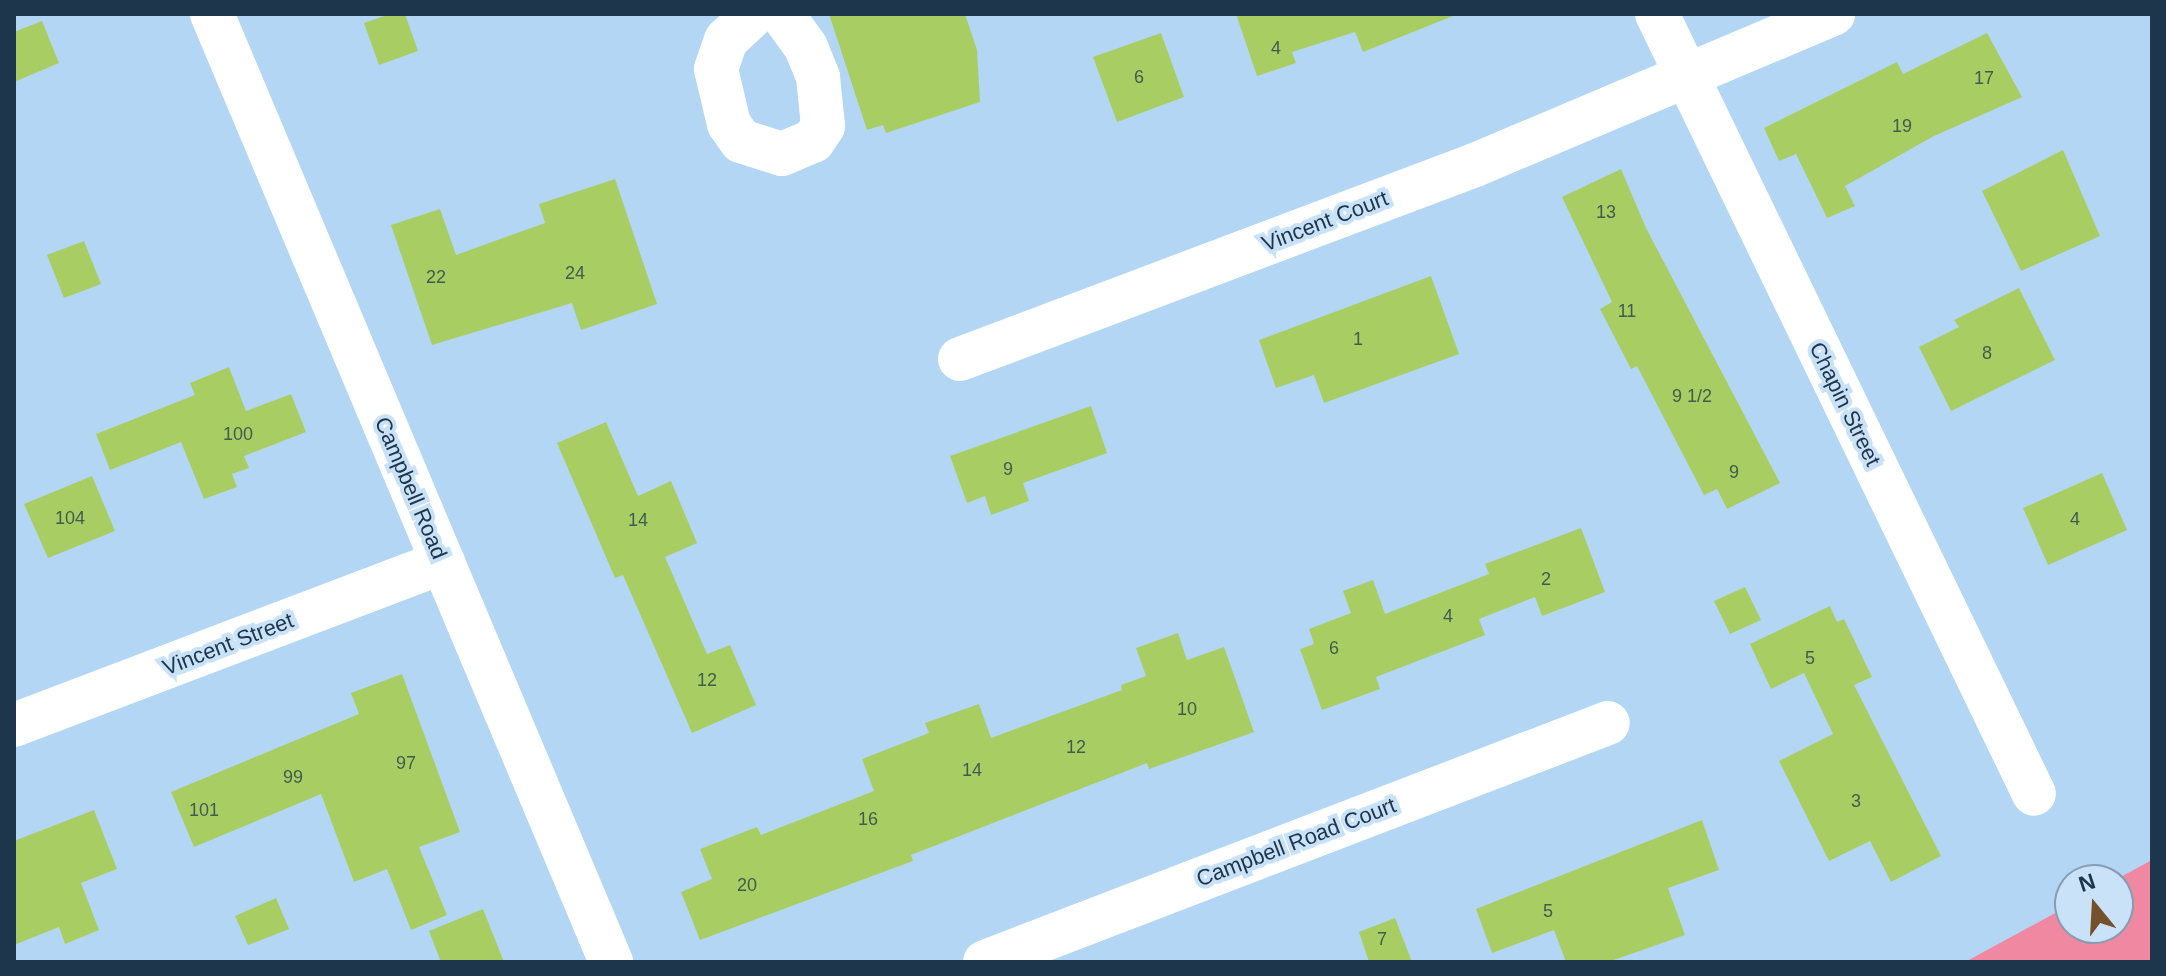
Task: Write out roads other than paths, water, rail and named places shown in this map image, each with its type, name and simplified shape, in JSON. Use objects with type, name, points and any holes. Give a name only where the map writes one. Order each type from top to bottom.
[{"type":"street","name":"Campbell Road","points":[[212,14],[611,962]]},
{"type":"street","points":[[754,14],[726,40],[716,69],[729,124],[741,141],[782,154],[813,141],[823,126],[818,77],[806,47],[782,14]]},
{"type":"street","name":"Chapin Street","points":[[1657,14],[2034,794]]},
{"type":"street","points":[[1688,78],[1833,14]]},
{"type":"street","name":"Vincent Court","points":[[960,359],[1475,165],[1688,78]]},
{"type":"street","name":"Vincent Street","points":[[14,725],[443,562]]},
{"type":"street","name":"Campbell Road Court","points":[[985,962],[1608,723]]}]
